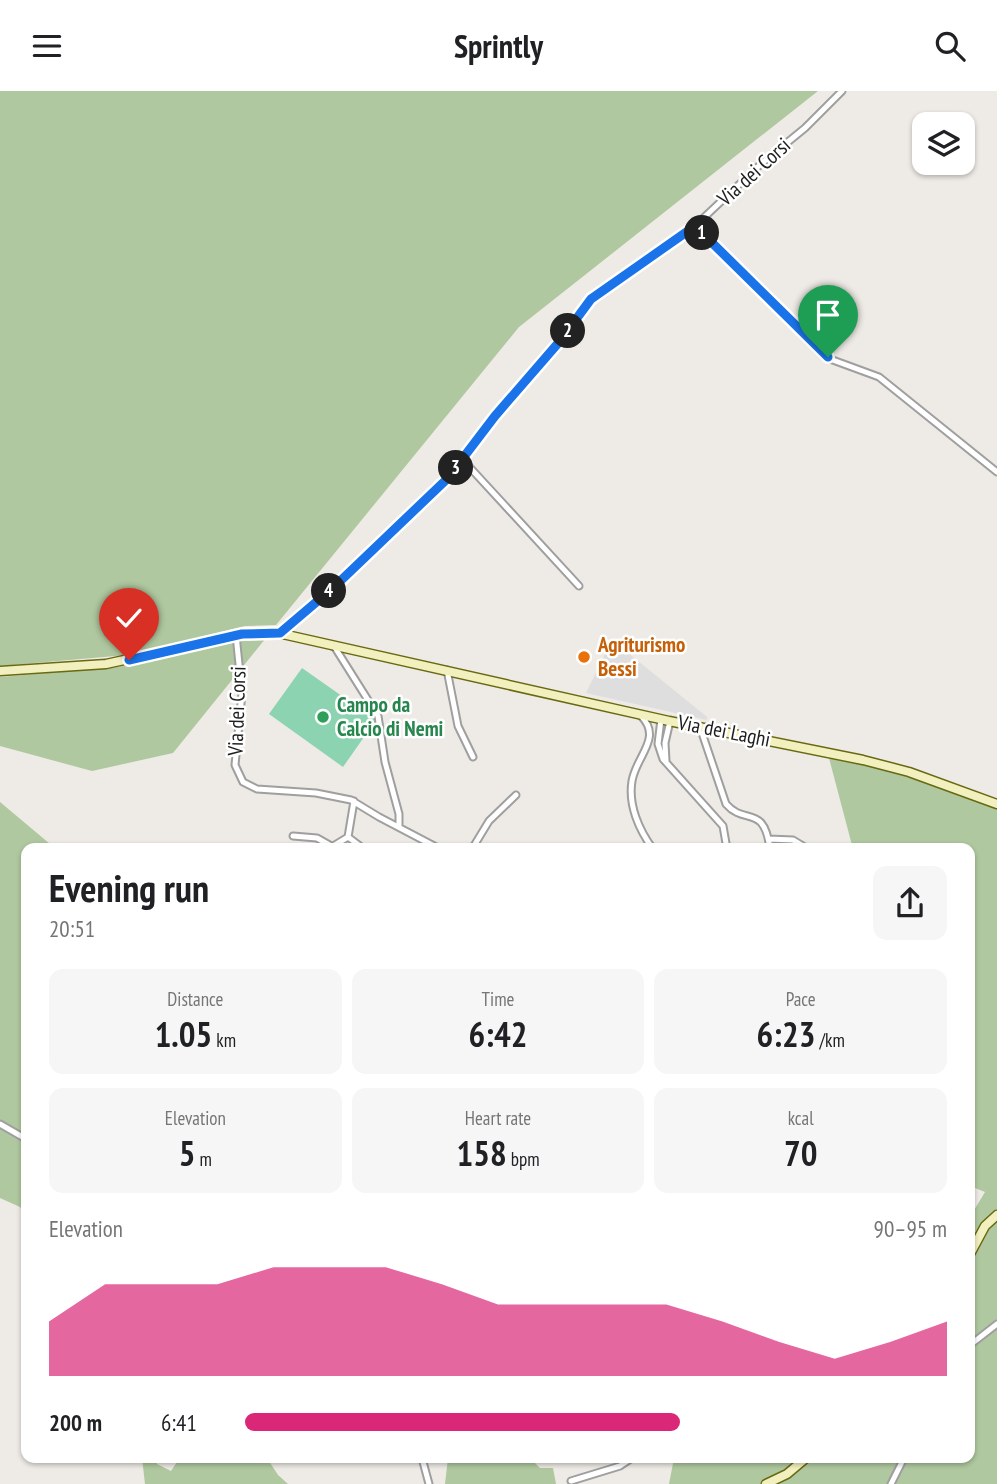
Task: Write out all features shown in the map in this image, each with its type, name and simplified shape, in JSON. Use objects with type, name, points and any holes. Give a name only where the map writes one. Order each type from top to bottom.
[{"type":"main road","name":"Via dei Laghi","points":[[0,671],[111,663],[236,635],[280,633],[663,719],[876,763],[997,804]]},
{"type":"main road","points":[[975,1245],[985,1226],[997,1215]]},
{"type":"main road","points":[[771,1483],[801,1463]]},
{"type":"street","name":"Via dei Corsi","points":[[280,633],[429,497],[463,460],[495,416],[560,341],[591,299],[695,226],[762,163],[805,128],[842,91]]},
{"type":"street","points":[[695,226],[831,359],[879,377],[997,472]]},
{"type":"street","points":[[463,460],[579,586]]},
{"type":"street","name":"Via dei Corsi","points":[[236,635],[242,698],[235,765],[240,778],[248,786],[257,789],[316,793],[354,801],[429,843]]},
{"type":"street","points":[[334,646],[378,716],[385,762],[398,809],[399,827]]},
{"type":"street","points":[[447,670],[458,726],[473,757]]},
{"type":"street","points":[[638,713],[649,725],[651,737]]},
{"type":"street","points":[[650,843],[638,823],[631,788],[635,772],[651,737],[663,719]]},
{"type":"street","points":[[663,719],[658,748],[667,764],[723,827],[726,843]]},
{"type":"street","points":[[700,727],[726,804],[733,810],[759,819],[769,843]]},
{"type":"street","points":[[476,843],[489,821],[516,795]]},
{"type":"street","points":[[339,843],[348,837],[354,801]]},
{"type":"street","points":[[293,836],[317,838],[324,843]]},
{"type":"street","points":[[348,837],[356,843]]},
{"type":"street","points":[[769,839],[793,840],[798,843]]},
{"type":"street","points":[[0,1124],[21,1136]]},
{"type":"street","points":[[975,1341],[997,1324]]},
{"type":"street","points":[[423,1463],[429,1484]]},
{"type":"street","points":[[571,1481],[624,1463]]},
{"type":"street","points":[[891,1484],[902,1463]]},
{"type":"green space","points":[[0,91],[818,91],[519,327],[276,625],[245,626],[127,655],[0,666]]},
{"type":"green space","points":[[246,637],[266,638],[173,753],[92,771],[0,746],[0,677],[118,667]]},
{"type":"green space","name":"Campo da Calcio di Nemi","points":[[302,668],[376,720],[343,767],[269,714]]},
{"type":"green space","points":[[829,758],[893,772],[997,807],[997,1484],[669,1484],[673,1463],[975,1463],[975,1209],[985,1192],[975,1188],[975,843],[851,843]]},
{"type":"green space","points":[[0,802],[49,843],[21,843],[21,1209],[0,1198]]},
{"type":"green space","points":[[143,1463],[157,1463],[171,1471],[176,1463],[270,1463],[288,1484],[145,1484]]},
{"type":"green space","points":[[447,1463],[535,1463],[540,1468],[553,1468],[556,1484],[445,1484]]},
{"type":"shaded area","points":[[612,640],[707,717],[707,720],[586,693]]},
{"type":"place","name":"Agriturismo Bessi","points":[[584,657]]},
{"type":"place","name":"Campo da Calcio di Nemi","points":[[323,717]]},
{"type":"route","points":[[129,660],[242,634],[280,633],[334,587],[447,479],[591,299],[695,226],[828,357]]}]
